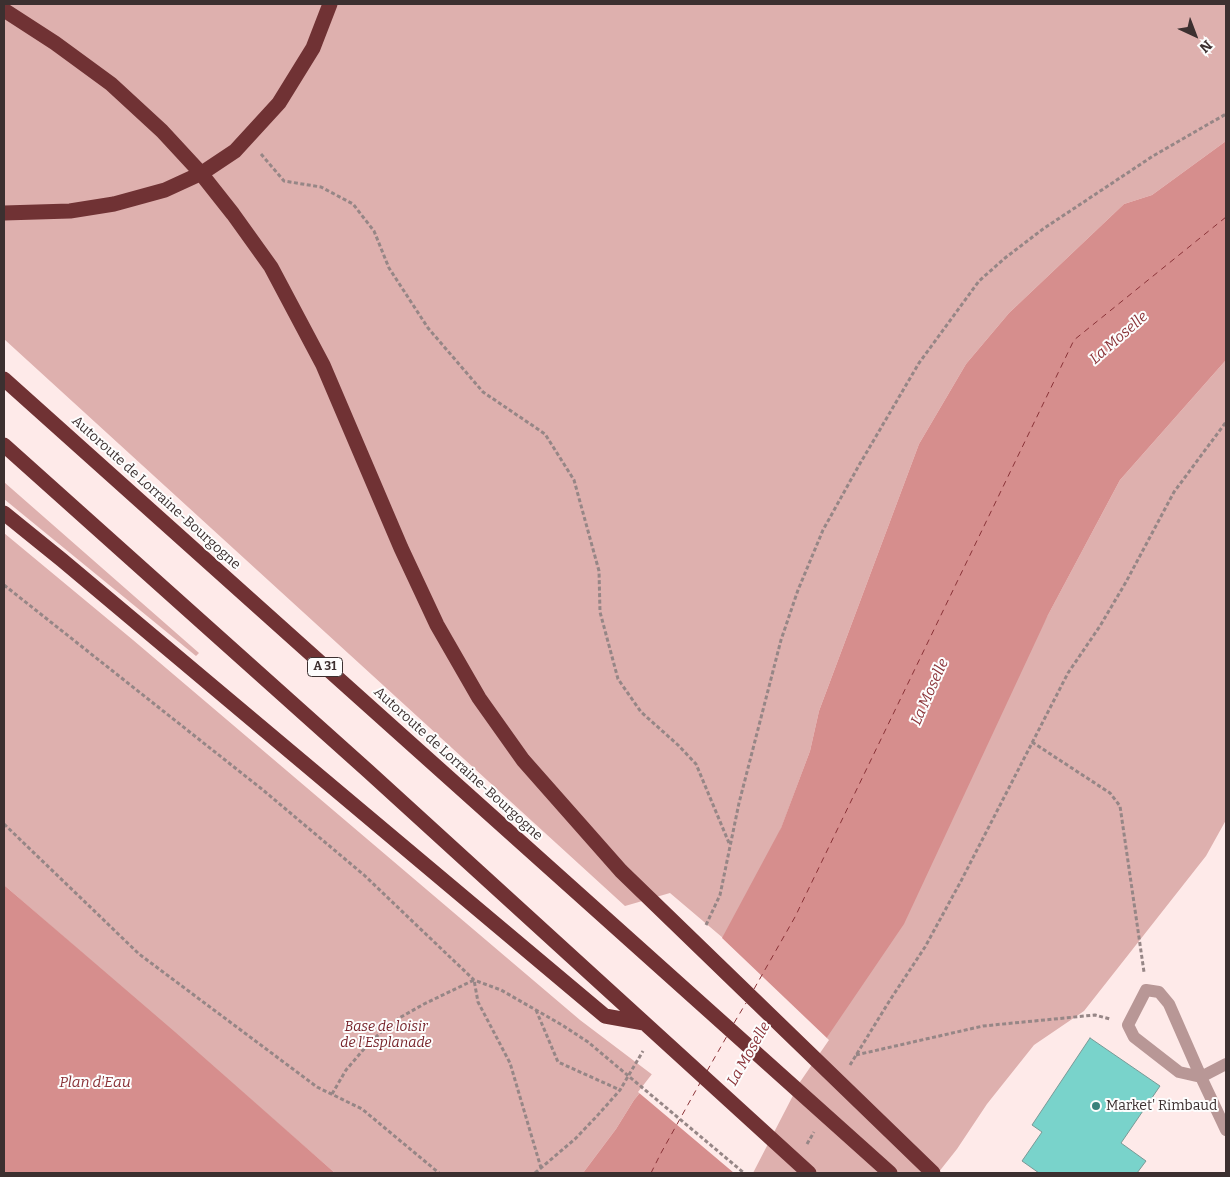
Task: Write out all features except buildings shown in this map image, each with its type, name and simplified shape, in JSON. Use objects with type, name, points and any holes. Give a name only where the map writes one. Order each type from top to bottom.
[{"type":"highway","points":[[4,213],[70,211],[114,204],[165,190],[202,173],[235,151],[280,103],[313,48],[330,4]]},
{"type":"highway","points":[[4,10],[55,43],[111,84],[162,131],[234,214],[270,267],[323,365],[401,548],[436,624],[479,698],[522,760],[621,871],[933,1173]]},
{"type":"highway","name":"Autoroute de Lorraine-Bourgogne","points":[[4,379],[890,1173]]},
{"type":"highway","points":[[4,445],[368,771],[807,1172]]},
{"type":"highway","points":[[4,513],[605,1016],[644,1022]]},
{"type":"lane","points":[[1226,1064],[1201,1077],[1179,1072],[1134,1037],[1128,1025],[1146,990],[1159,992],[1169,1004],[1201,1077],[1226,1130]]},
{"type":"path","points":[[705,928],[720,895],[730,844],[781,640],[798,590],[824,530],[858,467],[920,363],[979,281],[1005,258],[1043,229],[1153,156],[1226,114]]},
{"type":"path","points":[[260,154],[284,181],[321,187],[353,204],[374,231],[390,268],[428,328],[483,392],[545,434],[574,480],[599,571],[600,612],[618,679],[641,712],[696,764],[730,844]]},
{"type":"path","points":[[846,1072],[925,947],[1068,673],[1100,626],[1126,582],[1174,492],[1226,422]]},
{"type":"path","points":[[4,585],[262,790],[364,875],[474,980],[501,990],[588,1042],[744,1173]]},
{"type":"path","points":[[1032,742],[1110,793],[1120,806],[1123,815],[1146,990]]},
{"type":"path","points":[[4,824],[139,954],[316,1087],[362,1108],[439,1173]]},
{"type":"path","points":[[332,1094],[346,1070],[382,1032],[401,1017],[424,1004],[474,980]]},
{"type":"path","points":[[474,980],[478,1002],[510,1063],[541,1168]]},
{"type":"path","points":[[536,1010],[558,1062],[620,1090]]},
{"type":"path","points":[[856,1055],[983,1026],[1095,1015],[1128,1025]]},
{"type":"path","points":[[535,1173],[576,1139],[620,1090],[644,1048]]},
{"type":"path","points":[[805,1148],[814,1131]]},
{"type":"green space","points":[[4,4],[1226,4],[1226,141],[1152,195],[1124,204],[1009,313],[966,364],[919,444],[819,711],[810,751],[779,834],[723,938],[670,893],[625,906],[4,339]]},
{"type":"green space","points":[[1226,360],[1226,820],[1206,856],[1084,1011],[1034,1045],[987,1104],[957,1149],[938,1173],[750,1173],[1120,480]]},
{"type":"green space","points":[[4,482],[199,653],[196,656],[4,499]]},
{"type":"green space","name":"Base de loisir de l'Esplanade","points":[[4,533],[133,640],[580,1020],[654,1076],[634,1100],[616,1129],[583,1173],[335,1173],[4,885]]},
{"type":"water","name":"La Moselle","points":[[1226,141],[1226,360],[1120,480],[1048,615],[904,924],[798,1080],[750,1173],[583,1173],[616,1129],[634,1100],[654,1076],[685,1007],[781,828],[810,751],[819,711],[919,444],[966,364],[1009,313],[1124,204],[1152,195]]},
{"type":"water","name":"Plan d'Eau","points":[[4,885],[175,1032],[335,1173],[4,1173]]},
{"type":"pier","points":[[721,937],[829,1040],[800,1082],[753,1173],[734,1173],[638,1092],[652,1074],[682,1006]]},
{"type":"ferry route","points":[[754,989],[795,917],[1074,340],[1226,217]]},
{"type":"ferry route","points":[[734,1023],[746,1003]]},
{"type":"ferry route","points":[[707,1071],[727,1036]]},
{"type":"ferry route","points":[[651,1173],[700,1083]]},
{"type":"place","name":"Market' Rimbaud","points":[[1096,1106]]}]
